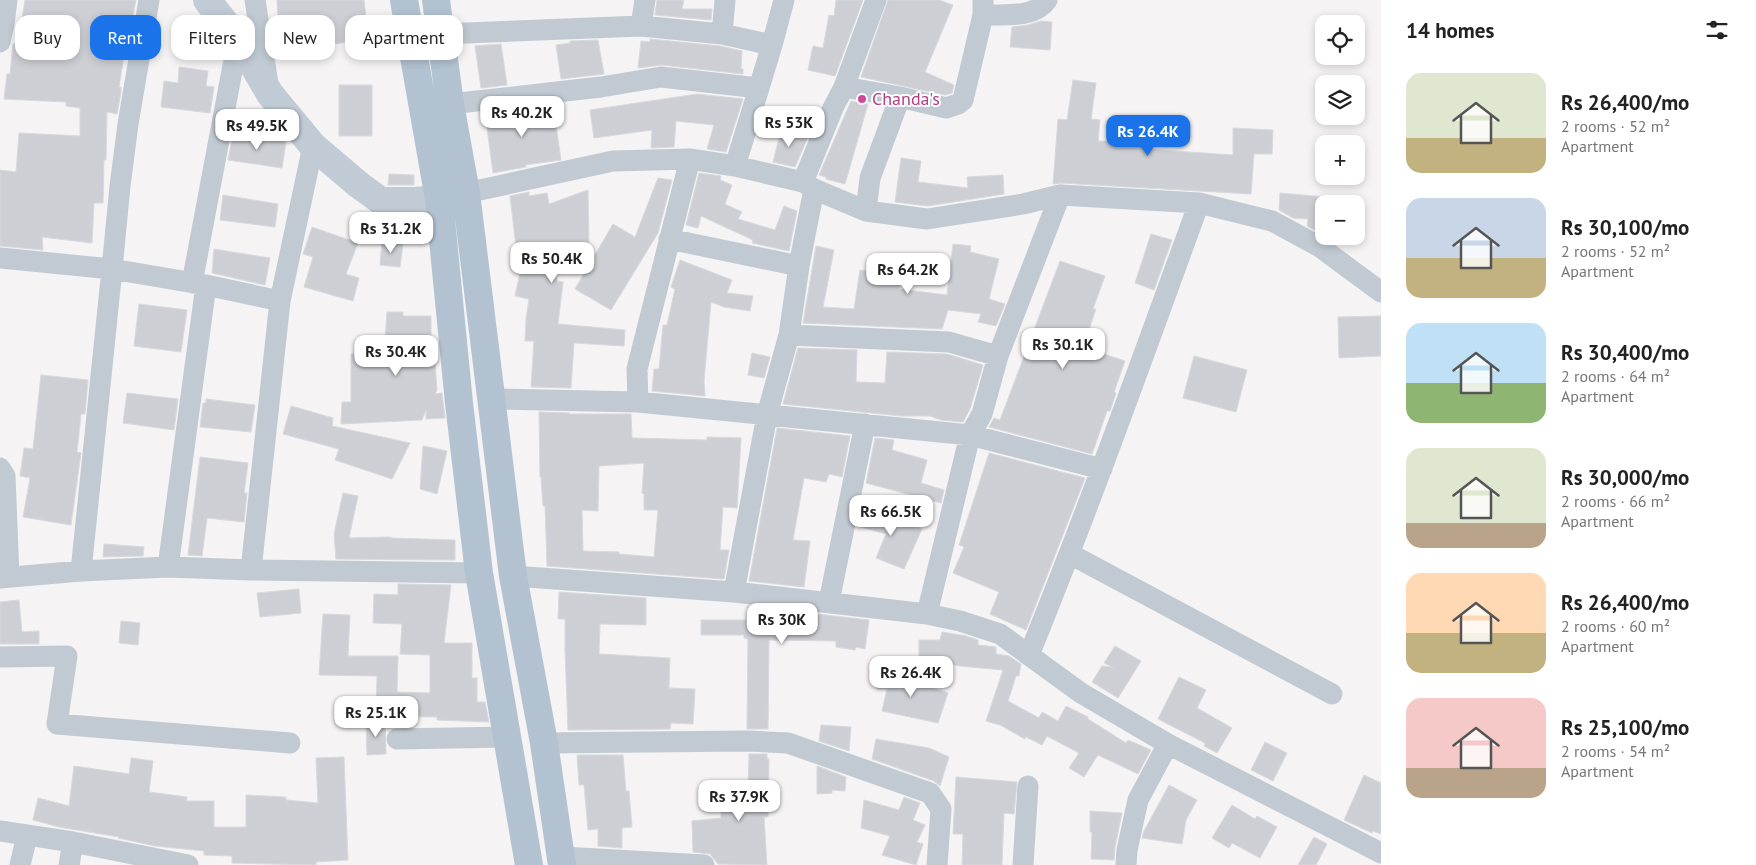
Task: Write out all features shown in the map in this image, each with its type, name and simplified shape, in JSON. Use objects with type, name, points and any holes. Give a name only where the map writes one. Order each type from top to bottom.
[{"type":"main road","points":[[404,0],[439,199],[478,573],[529,865]]},
{"type":"main road","points":[[436,0],[438,15]]},
{"type":"main road","points":[[444,60],[466,193],[514,576],[544,743],[562,861]]},
{"type":"street","points":[[0,42],[7,0]]},
{"type":"street","points":[[81,571],[120,186],[128,124],[149,0]]},
{"type":"street","points":[[207,0],[219,15]]},
{"type":"street","points":[[255,0],[270,94]]},
{"type":"street","points":[[641,26],[645,0]]},
{"type":"street","points":[[722,34],[725,0]]},
{"type":"street","points":[[735,166],[784,0]]},
{"type":"street","points":[[734,592],[767,415],[789,335],[809,186],[833,108],[844,87],[876,0]]},
{"type":"street","points":[[844,87],[946,108],[958,104],[963,100],[983,8],[1030,13],[1043,5],[1047,0]]},
{"type":"street","points":[[463,33],[641,26],[722,34],[772,45]]},
{"type":"street","points":[[168,567],[199,284],[235,60]]},
{"type":"street","points":[[251,60],[270,94],[313,146],[359,185],[381,201],[439,199]]},
{"type":"street","points":[[450,104],[600,87],[661,77],[759,88]]},
{"type":"street","points":[[866,211],[870,178],[900,97]]},
{"type":"street","points":[[251,570],[280,301],[313,146]]},
{"type":"street","points":[[638,402],[637,369],[690,159]]},
{"type":"street","points":[[466,193],[613,162],[690,159],[735,166],[809,186],[866,211],[928,219],[1023,204],[1060,195],[1199,202],[1272,220],[1320,248],[1381,292]]},
{"type":"street","points":[[927,614],[970,435],[982,414],[998,356],[1060,195]]},
{"type":"street","points":[[1028,654],[1070,554],[1199,202]]},
{"type":"street","points":[[669,240],[799,266]]},
{"type":"street","points":[[0,258],[112,269],[199,284],[280,301]]},
{"type":"street","points":[[789,335],[949,342],[998,356]]},
{"type":"street","points":[[492,399],[638,402],[970,435],[1102,469]]},
{"type":"street","points":[[829,602],[865,424]]},
{"type":"street","points":[[0,468],[4,476],[4,578],[81,571],[168,567],[478,573]]},
{"type":"street","points":[[1070,554],[1332,694]]},
{"type":"street","points":[[514,576],[734,592],[927,614],[960,620],[1000,634],[1081,693],[1168,744],[1381,853]]},
{"type":"street","points":[[0,657],[67,656],[57,724],[290,743]]},
{"type":"street","points":[[397,739],[508,737]]},
{"type":"street","points":[[544,743],[748,741],[788,743],[930,793],[941,809],[937,865]]},
{"type":"street","points":[[1126,865],[1127,850],[1138,800],[1168,744]]},
{"type":"street","points":[[1023,865],[1028,786]]},
{"type":"street","points":[[0,831],[74,842],[188,865]]},
{"type":"street","points":[[20,865],[27,836]]},
{"type":"street","points":[[69,865],[74,842]]},
{"type":"street","points":[[562,861],[704,865]]},
{"type":"building","points":[[25,0],[136,0],[133,15],[90,15],[90,60],[123,60],[117,114],[107,112],[103,203],[94,203],[92,243],[42,237],[43,250],[0,246],[0,170],[16,172],[19,133],[80,136],[80,108],[66,106],[66,102],[4,99],[7,74],[10,74],[13,44],[15,44],[15,60],[80,60],[80,15],[23,15]]},
{"type":"building","points":[[277,0],[364,0],[366,15],[345,15],[345,43],[335,44],[335,15],[278,15]]},
{"type":"building","points":[[657,0],[684,0],[682,9],[712,9],[711,20],[655,15]]},
{"type":"building","points":[[836,0],[863,0],[835,76],[808,70],[813,46],[823,48],[829,15],[834,16]]},
{"type":"building","points":[[888,0],[939,0],[953,5],[925,72],[954,85],[952,93],[945,95],[861,77]]},
{"type":"building","points":[[1041,21],[1052,22],[1050,50],[1010,47],[1012,27]]},
{"type":"building","points":[[650,39],[720,46],[742,51],[741,69],[743,69],[743,74],[662,65],[638,68],[641,41],[650,42]]},
{"type":"building","points":[[598,40],[604,74],[561,79],[556,45],[570,43],[570,41]]},
{"type":"building","points":[[501,44],[507,85],[481,88],[475,46]]},
{"type":"building","points":[[179,67],[208,71],[206,86],[214,87],[210,113],[161,107],[164,81],[178,83]]},
{"type":"building","points":[[1073,80],[1096,83],[1091,119],[1100,120],[1098,141],[1145,143],[1145,149],[1233,155],[1233,128],[1273,130],[1272,154],[1254,154],[1251,194],[1053,184],[1058,119],[1067,120]]},
{"type":"building","points":[[339,85],[372,85],[372,136],[339,136]]},
{"type":"building","points":[[697,94],[743,99],[726,152],[707,149],[714,125],[676,121],[674,147],[651,148],[652,130],[594,138],[590,110]]},
{"type":"building","points":[[851,101],[868,104],[845,184],[819,175]]},
{"type":"building","points":[[553,105],[561,160],[525,165],[526,167],[493,173],[485,113]]},
{"type":"building","points":[[781,130],[808,137],[795,167],[773,162]]},
{"type":"building","points":[[233,134],[286,142],[282,168],[228,160]]},
{"type":"building","points":[[901,158],[921,161],[918,182],[968,188],[967,177],[1003,175],[1004,194],[928,206],[895,202]]},
{"type":"building","points":[[699,173],[721,176],[720,180],[732,185],[725,204],[742,212],[738,219],[775,230],[784,206],[797,211],[789,251],[752,243],[753,240],[701,216],[698,228],[686,225]]},
{"type":"building","points":[[389,174],[414,175],[414,185],[388,185]]},
{"type":"building","points":[[658,178],[672,180],[658,233],[611,310],[575,289],[613,224],[635,237]]},
{"type":"building","points":[[588,190],[589,248],[554,241],[555,250],[552,250],[557,281],[563,282],[558,324],[625,330],[624,346],[574,343],[571,388],[531,387],[534,341],[525,341],[529,299],[515,296],[524,254],[517,255],[510,196],[529,192],[529,196],[547,193],[549,204]]},
{"type":"building","points":[[1280,193],[1315,196],[1315,230],[1307,226],[1308,219],[1293,218],[1279,210]]},
{"type":"building","points":[[223,195],[278,204],[275,227],[220,220]]},
{"type":"building","points":[[312,227],[358,243],[346,274],[359,278],[353,301],[304,287],[313,257],[303,254]]},
{"type":"building","points":[[1151,234],[1172,240],[1154,290],[1135,283]]},
{"type":"building","points":[[382,241],[403,243],[400,267],[380,265]]},
{"type":"building","points":[[953,244],[971,246],[970,252],[999,259],[989,299],[1005,304],[996,326],[978,322],[981,314],[948,310],[942,329],[803,323],[816,246],[834,250],[823,307],[854,309],[860,270],[901,276],[899,289],[947,295]]},
{"type":"building","points":[[214,249],[270,258],[265,285],[212,273]]},
{"type":"building","points":[[680,260],[732,280],[727,293],[753,296],[750,311],[724,307],[711,302],[704,381],[705,396],[652,391],[654,369],[659,369],[663,325],[667,325],[675,289],[671,287]]},
{"type":"building","points":[[1060,261],[1105,276],[1093,309],[1096,309],[1083,347],[1125,361],[1114,392],[1116,393],[1110,411],[1107,411],[1092,454],[989,427],[994,418],[1000,420]]},
{"type":"building","points":[[139,304],[187,310],[181,352],[134,346]]},
{"type":"building","points":[[387,312],[403,312],[403,316],[431,316],[431,348],[434,348],[437,390],[435,394],[442,393],[445,418],[426,419],[426,410],[422,420],[341,424],[342,402],[351,402],[351,354],[384,354]]},
{"type":"building","points":[[1381,316],[1381,356],[1339,358],[1338,317]]},
{"type":"building","points":[[798,348],[857,350],[856,382],[885,383],[887,352],[947,354],[983,365],[970,409],[963,422],[941,420],[930,416],[901,416],[783,404]]},
{"type":"building","points":[[752,353],[770,357],[764,378],[748,375]]},
{"type":"building","points":[[1194,356],[1247,370],[1236,412],[1183,398]]},
{"type":"building","points":[[41,375],[88,380],[85,414],[81,414],[77,452],[81,453],[71,525],[23,517],[30,478],[20,476],[24,448],[33,449]]},
{"type":"building","points":[[127,393],[178,399],[174,430],[123,423]]},
{"type":"building","points":[[206,399],[255,405],[251,432],[200,427],[203,403],[206,403]]},
{"type":"building","points":[[291,406],[333,418],[332,426],[410,443],[392,479],[335,460],[339,449],[283,434]]},
{"type":"building","points":[[539,412],[631,414],[632,438],[707,440],[707,437],[741,438],[737,508],[723,507],[720,550],[729,550],[724,579],[547,566],[545,506],[543,506],[540,477]],"holes":[[[644,463],[642,493],[644,494],[644,510],[658,510],[654,557],[619,554],[619,552],[583,551],[582,510],[598,511],[599,466]]]},
{"type":"building","points":[[777,428],[850,436],[842,477],[829,474],[826,482],[804,478],[793,540],[810,541],[804,587],[749,581]]},
{"type":"building","points":[[875,438],[894,440],[892,450],[927,460],[921,483],[944,490],[941,503],[866,483]]},
{"type":"building","points":[[423,446],[447,451],[437,494],[420,489]]},
{"type":"building","points":[[989,453],[1085,478],[1026,630],[990,614],[999,592],[953,573],[964,547],[959,545]]},
{"type":"building","points":[[200,457],[248,463],[244,493],[247,493],[244,522],[207,518],[202,556],[188,555]]},
{"type":"building","points":[[343,493],[358,496],[349,538],[391,537],[455,540],[455,560],[336,559],[334,534]]},
{"type":"building","points":[[861,507],[922,529],[904,569],[876,558],[886,534],[857,526]]},
{"type":"building","points":[[104,544],[144,547],[143,556],[103,557]]},
{"type":"building","points":[[398,584],[451,585],[444,643],[472,643],[472,678],[477,678],[477,702],[485,702],[489,722],[437,720],[437,717],[376,716],[377,676],[319,675],[323,614],[350,615],[348,656],[398,656],[397,692],[430,693],[430,655],[400,654],[402,624],[373,623],[374,594],[398,595]]},
{"type":"building","points":[[299,589],[301,613],[260,617],[257,593]]},
{"type":"building","points":[[559,592],[646,598],[646,625],[600,624],[599,654],[670,658],[669,688],[695,689],[693,724],[671,723],[670,729],[568,730],[565,619],[558,619]]},
{"type":"building","points":[[19,600],[22,632],[39,631],[39,644],[0,644],[0,602]]},
{"type":"building","points":[[748,606],[869,620],[865,649],[856,647],[855,650],[836,647],[836,641],[769,640],[768,729],[747,729],[748,639],[744,638],[744,635],[701,635],[701,620],[746,620]]},
{"type":"building","points":[[121,621],[140,623],[138,645],[119,643]]},
{"type":"building","points":[[942,632],[978,640],[978,645],[996,647],[996,654],[1009,656],[1021,664],[1019,676],[1016,676],[1008,701],[1039,718],[1042,712],[1058,721],[1066,706],[1088,717],[1088,719],[1126,743],[1128,740],[1151,750],[1138,774],[1098,755],[1084,777],[1069,768],[1079,753],[1047,736],[1042,745],[1026,737],[1025,739],[1000,725],[986,721],[1003,670],[960,666],[919,658],[919,640],[940,640]]},
{"type":"building","points":[[1115,646],[1141,661],[1118,698],[1092,682],[1102,666],[1113,667],[1104,663]]},
{"type":"building","points":[[878,669],[948,693],[938,723],[882,711],[887,689],[877,689]]},
{"type":"building","points":[[1179,677],[1206,690],[1197,708],[1232,728],[1217,753],[1204,746],[1205,743],[1158,719]]},
{"type":"building","points":[[366,721],[385,721],[386,754],[367,755]]},
{"type":"building","points":[[821,725],[851,727],[849,751],[819,741]]},
{"type":"building","points":[[876,739],[929,748],[949,757],[940,786],[934,781],[872,759]]},
{"type":"building","points":[[1265,742],[1287,753],[1273,781],[1251,770]]},
{"type":"building","points":[[749,754],[767,754],[767,759],[769,759],[768,817],[764,817],[767,865],[718,864],[710,854],[693,852],[692,821],[721,818],[721,794],[748,794]]},
{"type":"building","points":[[577,755],[623,755],[632,827],[622,828],[622,848],[598,846],[598,829],[588,830],[584,785],[579,785]]},
{"type":"building","points":[[344,757],[348,860],[316,862],[316,865],[232,863],[232,856],[204,855],[204,851],[155,846],[33,820],[38,798],[69,806],[74,766],[129,774],[131,758],[153,761],[149,792],[187,797],[186,801],[214,801],[214,827],[246,827],[246,795],[286,797],[286,800],[318,803],[316,758]]},
{"type":"building","points":[[817,766],[846,777],[845,791],[832,790],[832,793],[817,794]]},
{"type":"building","points":[[1364,775],[1381,783],[1381,834],[1373,831],[1372,833],[1344,820]]},
{"type":"building","points":[[956,777],[1017,782],[1014,814],[1004,813],[1002,865],[962,865],[963,834],[953,834]]},
{"type":"building","points":[[1169,785],[1197,800],[1186,820],[1182,844],[1142,838]]},
{"type":"building","points":[[904,797],[920,803],[913,820],[925,825],[917,842],[923,844],[916,865],[882,855],[890,836],[861,828],[864,800],[899,810]]},
{"type":"building","points":[[1232,805],[1255,819],[1257,816],[1277,827],[1260,858],[1232,843],[1229,848],[1212,838]]},
{"type":"building","points":[[1090,811],[1122,813],[1114,860],[1091,859],[1092,832],[1090,832]]},
{"type":"building","points":[[1314,837],[1327,844],[1316,865],[1298,865]]},
{"type":"place","name":"Chanda's","points":[[862,99]]}]
